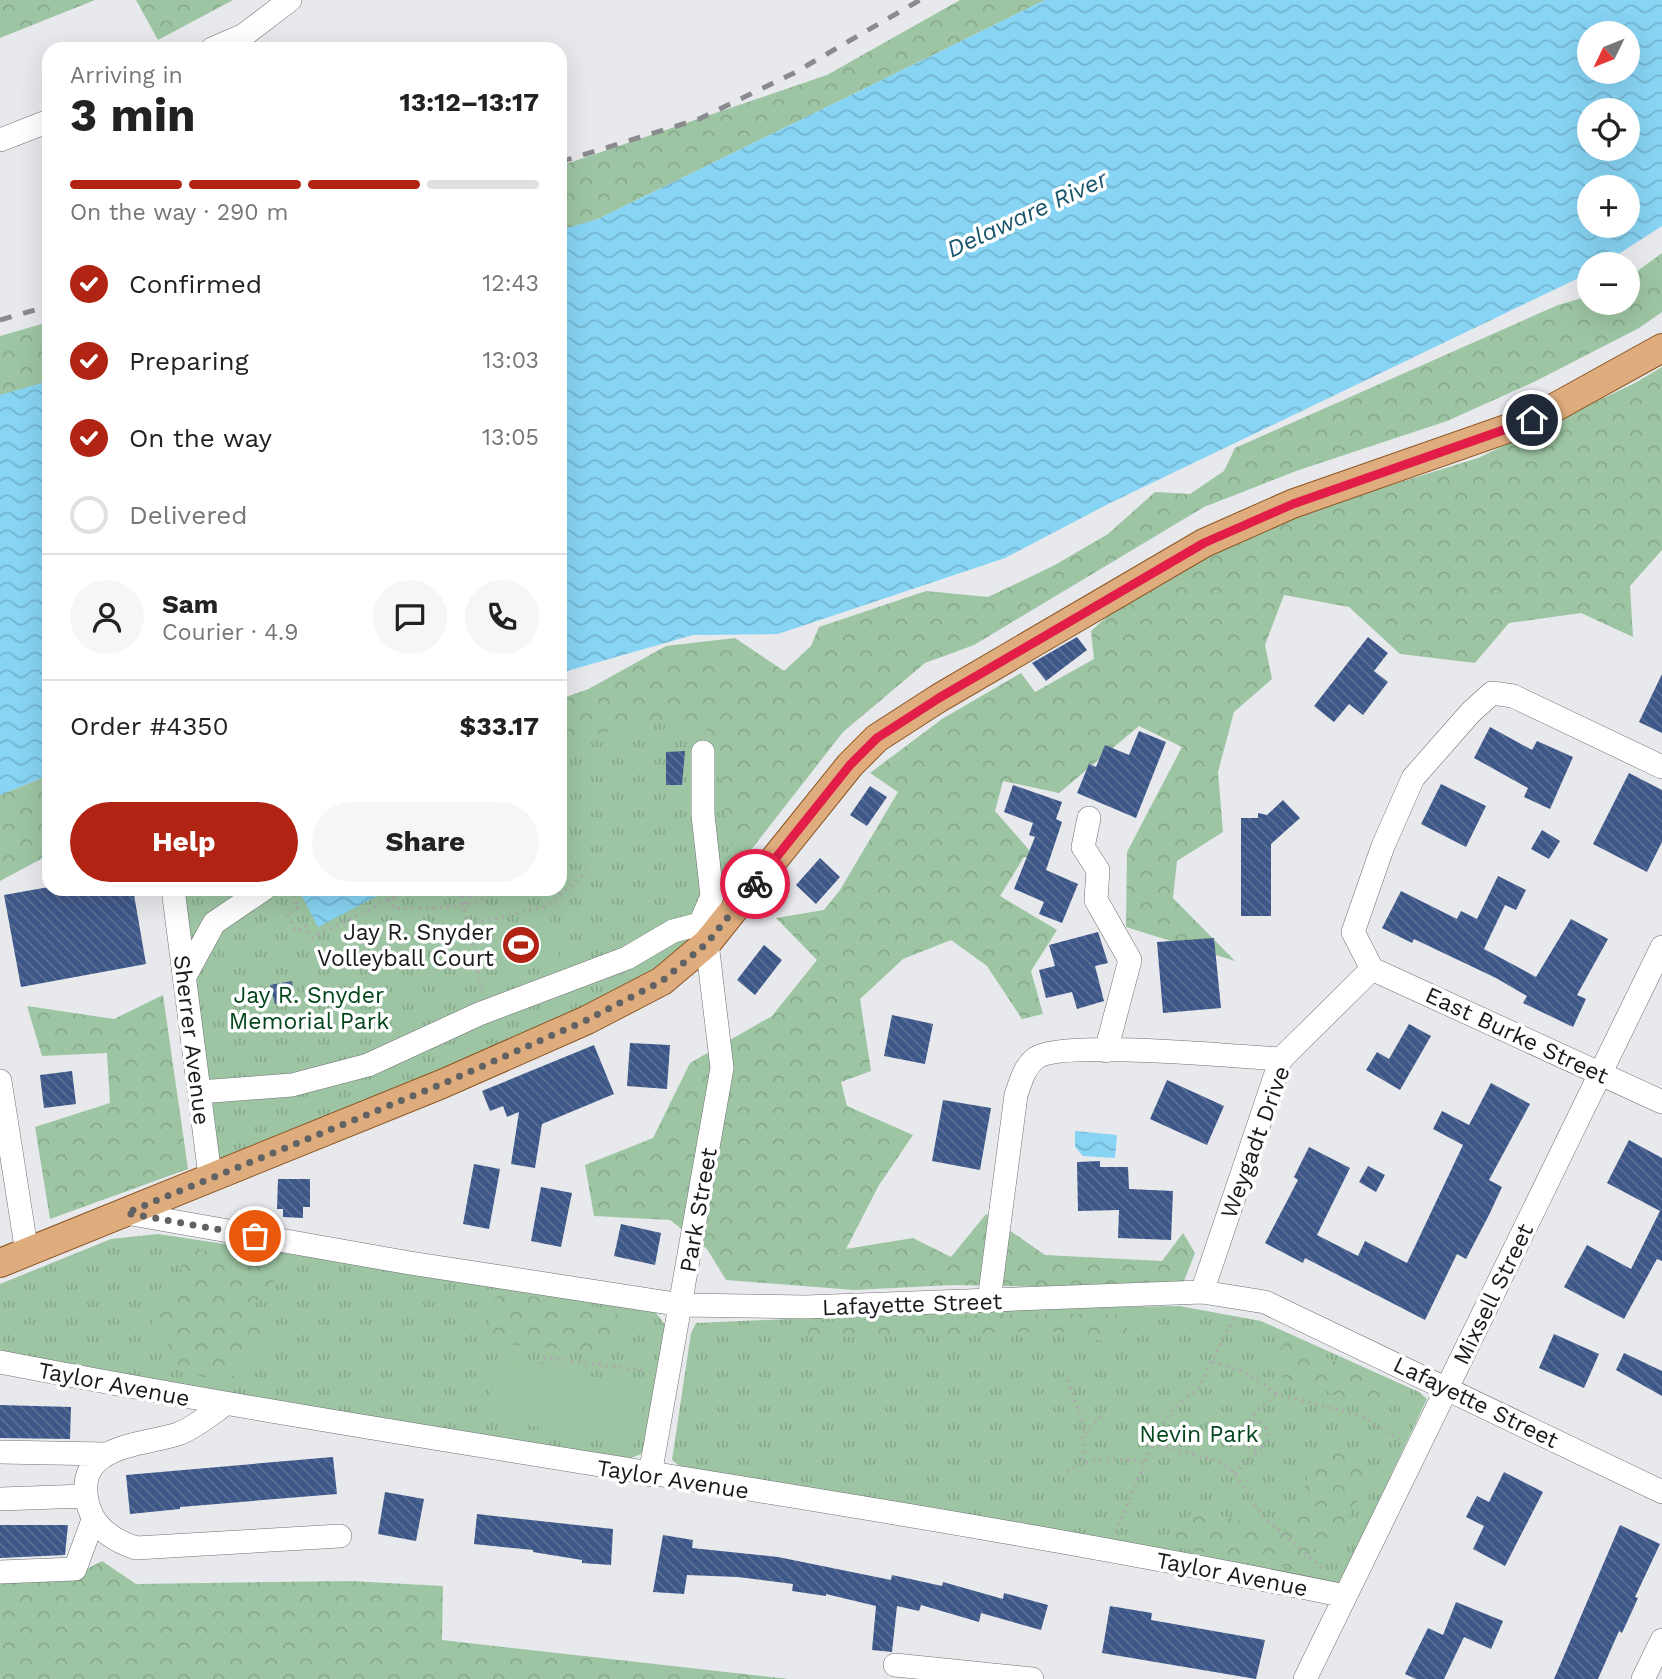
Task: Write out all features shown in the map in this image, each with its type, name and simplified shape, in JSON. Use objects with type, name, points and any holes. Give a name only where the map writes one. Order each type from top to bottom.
[{"type":"main road","points":[[0,1263],[438,1085],[587,1020],[662,981],[850,765],[877,738],[939,698],[1204,543],[1293,504],[1532,420],[1662,348]]},
{"type":"street","points":[[228,42],[243,35],[290,0]]},
{"type":"street","points":[[0,140],[42,124]]},
{"type":"street","points":[[1372,969],[1353,932],[1398,812],[1413,778],[1492,693],[1513,696],[1662,767]]},
{"type":"street","points":[[199,1092],[292,1085],[368,1065],[486,1011],[628,958],[673,932],[704,933],[712,896],[703,815],[703,752]]},
{"type":"street","points":[[1089,818],[1083,847],[1098,870],[1096,900],[1130,960],[1106,1051]]},
{"type":"street","name":"Sherrer Avenue","points":[[174,896],[210,1176]]},
{"type":"street","points":[[184,978],[214,922],[253,896]]},
{"type":"street","name":"Park Street","points":[[650,1475],[722,1068],[704,933]]},
{"type":"street","name":"Mixsell Street","points":[[1305,1679],[1662,947]]},
{"type":"street","name":"Weygadt Drive","points":[[1202,1292],[1282,1059],[1372,969]]},
{"type":"street","name":"East Burke Street","points":[[1372,969],[1662,1102]]},
{"type":"street","points":[[989,1301],[1016,1095],[1026,1068],[1038,1056],[1055,1050],[1282,1059]]},
{"type":"street","points":[[0,1082],[27,1253]]},
{"type":"street","name":"Lafayette Street","points":[[126,1213],[410,1263],[682,1305],[806,1307],[1202,1292],[1243,1299],[1284,1309],[1662,1492]]},
{"type":"street","name":"Taylor Avenue","points":[[0,1362],[224,1405],[1109,1550],[1346,1596]]},
{"type":"street","points":[[224,1405],[180,1433],[117,1447],[104,1454],[89,1473],[86,1496],[93,1520],[116,1541],[136,1548],[340,1536]]},
{"type":"street","points":[[0,1452],[104,1454]]},
{"type":"street","points":[[0,1499],[86,1496]]},
{"type":"street","points":[[0,1572],[75,1569],[93,1520]]},
{"type":"street","points":[[1643,1679],[1662,1640]]},
{"type":"street","points":[[895,1665],[1032,1679]]},
{"type":"path","points":[[567,889],[587,872]]},
{"type":"path","points":[[293,896],[299,908],[287,914],[296,931],[306,926],[313,939],[394,896]]},
{"type":"path","points":[[462,896],[486,1011]]},
{"type":"path","points":[[464,905],[471,896]]},
{"type":"path","points":[[389,900],[394,908],[464,905],[491,896]]},
{"type":"path","points":[[468,925],[547,906],[559,896]]},
{"type":"path","points":[[1109,1550],[1152,1443],[1175,1407],[1198,1388],[1243,1299]]},
{"type":"path","points":[[541,1364],[544,1357],[669,1374]]},
{"type":"path","points":[[1213,1361],[1250,1375],[1278,1394],[1362,1416],[1402,1442]]},
{"type":"path","points":[[1068,1380],[1086,1432]]},
{"type":"path","points":[[1263,1446],[1251,1449],[1241,1440],[1242,1427],[1256,1411],[1278,1394]]},
{"type":"path","points":[[1083,1460],[1083,1435],[1104,1413]]},
{"type":"path","points":[[1234,1473],[1263,1446],[1268,1436],[1266,1427],[1259,1421],[1250,1421]]},
{"type":"path","points":[[1152,1443],[1222,1462],[1234,1473],[1262,1516],[1328,1574]]},
{"type":"path","points":[[1067,1472],[1083,1460],[1121,1458],[1143,1462]]},
{"type":"green space","points":[[0,0],[95,0],[0,38]]},
{"type":"green space","points":[[136,0],[233,0],[158,40]]},
{"type":"green space","points":[[960,0],[1045,0],[598,219],[567,229],[567,164],[827,75]]},
{"type":"green space","points":[[1662,253],[1662,312],[1639,328],[1534,382],[1447,421],[1296,471],[1204,507],[974,645],[925,663],[843,732],[736,869],[710,731],[655,723],[567,740],[567,698],[576,696],[666,646],[735,638],[784,671],[811,646],[819,627],[926,591],[988,597],[1055,565],[1108,534],[1155,492],[1190,494],[1224,471],[1235,448],[1558,305],[1577,299],[1577,315],[1640,315],[1640,269]]},
{"type":"green space","points":[[42,324],[42,386],[0,399],[0,336]]},
{"type":"green space","points":[[1662,367],[1662,550],[1630,586],[1633,637],[1581,613],[1509,623],[1475,663],[1400,654],[1349,607],[1284,595],[1265,645],[1272,679],[1234,712],[1218,772],[1223,832],[1177,861],[1173,898],[1235,961],[1126,927],[1127,852],[1182,747],[1139,726],[1059,793],[1003,781],[995,811],[1038,860],[1024,857],[1000,896],[1057,930],[1031,971],[1043,1014],[1022,1019],[987,966],[951,940],[903,959],[860,999],[871,1071],[841,1082],[847,1106],[913,1135],[879,1185],[846,1249],[913,1238],[951,1257],[986,1214],[1045,1255],[1162,1261],[1183,1233],[1195,1253],[1184,1281],[1111,1288],[953,1285],[854,1290],[726,1280],[707,1249],[670,1220],[594,1216],[585,1165],[653,1138],[690,1063],[772,1016],[817,960],[776,918],[824,910],[840,890],[898,792],[870,773],[942,719],[1021,673],[1035,692],[1094,659],[1091,631],[1129,597],[1275,521],[1478,458],[1635,383]]},
{"type":"green space","name":"Jay R. Snyder Memorial Park","points":[[687,655],[740,780],[747,894],[662,981],[210,1176],[177,896],[567,896],[567,697]]},
{"type":"green space","points":[[42,778],[42,858],[0,881],[0,795]]},
{"type":"green space","name":"Jay R. Snyder Volleyball Court","points":[[550,918],[559,957],[493,972],[484,933]]},
{"type":"green space","points":[[163,995],[188,1169],[50,1219],[35,1127],[110,1103],[107,1053],[42,1056],[27,1006],[114,1019]]},
{"type":"green space","points":[[158,1234],[653,1309],[666,1326],[646,1444],[641,1454],[624,1461],[0,1352],[0,1284],[111,1239]]},
{"type":"green space","points":[[180,1244],[271,1269],[276,1278],[251,1308],[276,1333],[246,1358],[233,1378],[200,1377],[180,1369],[169,1346],[153,1329],[152,1316],[168,1290],[182,1279]]},
{"type":"green space","points":[[501,1291],[601,1308],[628,1319],[611,1352],[514,1345],[491,1332],[489,1308]]},
{"type":"green space","name":"Nevin Park","points":[[1179,1306],[1261,1321],[1419,1392],[1427,1399],[1340,1583],[681,1467],[672,1460],[691,1333],[696,1323],[1041,1308]]},
{"type":"green space","points":[[999,1314],[1130,1314],[1125,1340],[1116,1342],[1059,1332],[859,1337],[792,1335],[796,1323]]},
{"type":"green space","points":[[1287,1341],[1391,1385],[1378,1416],[1327,1391],[1284,1379],[1273,1357]]},
{"type":"green space","points":[[496,1360],[646,1386],[637,1444],[487,1418]]},
{"type":"green space","points":[[1310,1451],[1354,1454],[1367,1482],[1335,1542],[1318,1546],[1297,1569],[1178,1548],[1173,1523],[1204,1511],[1244,1522],[1277,1538],[1296,1521],[1307,1478]]},
{"type":"green space","points":[[102,1561],[136,1584],[350,1581],[443,1586],[442,1640],[789,1679],[0,1679],[0,1584],[77,1574]]},
{"type":"water","name":"Delaware River","points":[[1045,0],[1662,0],[1662,226],[1622,252],[1577,252],[1577,279],[1110,503],[1005,558],[778,634],[693,635],[567,671],[567,228],[598,219]]},
{"type":"water","points":[[42,383],[42,778],[0,795],[0,395]]},
{"type":"water","points":[[302,896],[377,896],[318,927]]},
{"type":"water","points":[[1075,1131],[1117,1135],[1115,1158],[1083,1156],[1075,1147]]},
{"type":"building","points":[[1077,637],[1087,650],[1046,681],[1032,663]]},
{"type":"building","points":[[1368,637],[1388,653],[1374,671],[1388,682],[1363,715],[1349,704],[1334,722],[1314,706]]},
{"type":"building","points":[[1662,674],[1662,733],[1639,722]]},
{"type":"building","points":[[1490,727],[1532,750],[1537,741],[1573,757],[1550,809],[1524,797],[1528,788],[1474,758]]},
{"type":"building","points":[[1139,731],[1166,742],[1136,818],[1077,793],[1089,764],[1096,767],[1105,745],[1129,755]]},
{"type":"building","points":[[685,751],[682,785],[666,785],[666,752]]},
{"type":"building","points":[[1629,773],[1662,790],[1662,842],[1647,872],[1593,844]]},
{"type":"building","points":[[1441,784],[1486,806],[1466,847],[1421,824]]},
{"type":"building","points":[[1013,785],[1062,802],[1056,819],[1062,822],[1046,870],[1078,884],[1062,923],[1039,914],[1044,902],[1014,889],[1035,837],[1029,835],[1033,823],[1004,812]]},
{"type":"building","points":[[870,786],[887,797],[867,826],[850,815]]},
{"type":"building","points":[[1283,800],[1300,818],[1271,844],[1271,916],[1241,916],[1241,818],[1258,818],[1258,813],[1267,815]]},
{"type":"building","points":[[1542,830],[1560,841],[1549,859],[1531,849]]},
{"type":"building","points":[[820,858],[840,877],[816,904],[796,885]]},
{"type":"building","points":[[1498,876],[1526,890],[1516,910],[1505,905],[1484,949],[1536,977],[1571,919],[1608,939],[1577,995],[1586,999],[1573,1027],[1523,1003],[1527,996],[1496,978],[1414,939],[1412,943],[1382,928],[1401,891],[1457,919],[1461,911],[1477,919]]},
{"type":"building","points":[[42,888],[42,896],[134,896],[146,964],[21,987],[4,895]]},
{"type":"building","points":[[1098,932],[1108,963],[1095,966],[1104,1001],[1077,1009],[1072,992],[1046,998],[1039,970],[1055,966],[1049,945]]},
{"type":"building","points":[[1214,938],[1221,1008],[1163,1013],[1157,942]]},
{"type":"building","points":[[764,945],[782,960],[755,995],[737,980]]},
{"type":"building","points":[[292,981],[295,1002],[275,1004],[270,985]]},
{"type":"building","points":[[892,1015],[933,1024],[925,1064],[884,1056]]},
{"type":"building","points":[[1409,1024],[1431,1036],[1400,1090],[1366,1070],[1377,1052],[1389,1059]]},
{"type":"building","points":[[630,1043],[670,1045],[667,1089],[627,1086]]},
{"type":"building","points":[[594,1045],[614,1094],[542,1124],[535,1168],[511,1164],[519,1112],[507,1117],[503,1106],[490,1111],[482,1091]]},
{"type":"building","points":[[72,1071],[76,1104],[44,1108],[40,1075]]},
{"type":"building","points":[[1167,1080],[1224,1106],[1207,1145],[1150,1119]]},
{"type":"building","points":[[1491,1083],[1530,1104],[1489,1180],[1502,1187],[1489,1215],[1466,1259],[1457,1254],[1425,1320],[1305,1258],[1303,1263],[1265,1243],[1298,1180],[1294,1177],[1309,1147],[1350,1168],[1317,1235],[1358,1256],[1365,1241],[1407,1263],[1463,1145],[1433,1129],[1442,1111],[1469,1125]]},
{"type":"building","points":[[943,1100],[991,1108],[980,1170],[932,1161]]},
{"type":"building","points":[[1629,1140],[1662,1158],[1662,1261],[1657,1259],[1624,1319],[1564,1287],[1587,1245],[1631,1269],[1660,1211],[1607,1183]]},
{"type":"building","points":[[1100,1161],[1100,1167],[1128,1167],[1129,1189],[1173,1191],[1171,1240],[1118,1238],[1119,1210],[1078,1211],[1077,1162]]},
{"type":"building","points":[[474,1164],[500,1169],[489,1229],[463,1224]]},
{"type":"building","points":[[1368,1166],[1385,1175],[1376,1192],[1359,1182]]},
{"type":"building","points":[[278,1179],[310,1179],[310,1207],[303,1207],[303,1218],[283,1217],[283,1209],[277,1209]]},
{"type":"building","points":[[541,1187],[572,1193],[561,1247],[531,1241]]},
{"type":"building","points":[[621,1224],[661,1233],[655,1265],[614,1256]]},
{"type":"building","points":[[1554,1334],[1599,1354],[1584,1388],[1539,1368]]},
{"type":"building","points":[[1624,1353],[1662,1371],[1662,1396],[1616,1370]]},
{"type":"building","points":[[0,1405],[71,1407],[70,1439],[0,1438]]},
{"type":"building","points":[[333,1457],[337,1494],[180,1507],[130,1514],[126,1475]]},
{"type":"building","points":[[1504,1472],[1543,1492],[1505,1566],[1473,1549],[1484,1526],[1466,1517],[1477,1496],[1489,1502]]},
{"type":"building","points":[[385,1492],[424,1499],[416,1541],[378,1534]]},
{"type":"building","points":[[477,1514],[613,1529],[611,1565],[582,1563],[582,1560],[533,1550],[474,1544]]},
{"type":"building","points":[[0,1525],[68,1525],[65,1555],[0,1558]]},
{"type":"building","points":[[1620,1525],[1660,1544],[1635,1597],[1638,1598],[1622,1633],[1619,1631],[1598,1679],[1554,1679]]},
{"type":"building","points":[[663,1535],[693,1540],[692,1548],[778,1557],[891,1580],[892,1575],[942,1586],[943,1582],[1003,1599],[1004,1593],[1048,1605],[1041,1630],[981,1613],[979,1622],[921,1605],[919,1611],[897,1606],[892,1652],[872,1650],[876,1606],[826,1594],[792,1591],[793,1584],[738,1577],[687,1575],[684,1594],[653,1592]]},
{"type":"building","points":[[1456,1602],[1503,1621],[1491,1649],[1464,1637],[1444,1679],[1416,1679],[1405,1674],[1428,1628],[1443,1635]]},
{"type":"building","points":[[1110,1606],[1152,1613],[1151,1620],[1265,1640],[1256,1679],[1102,1653]]},
{"type":"railway","points":[[567,160],[699,119],[794,73],[920,0]]},
{"type":"railway","points":[[0,320],[42,308]]},
{"type":"way so far","points":[[255,1236],[126,1213],[210,1176],[442,1084],[587,1020],[662,981],[707,943],[755,884]]},
{"type":"place","name":"Jay R. Snyder Volleyball Court","points":[[521,945]]},
{"type":"route","points":[[755,884],[850,765],[877,738],[939,698],[1204,543],[1293,504],[1420,462],[1532,420]]}]
